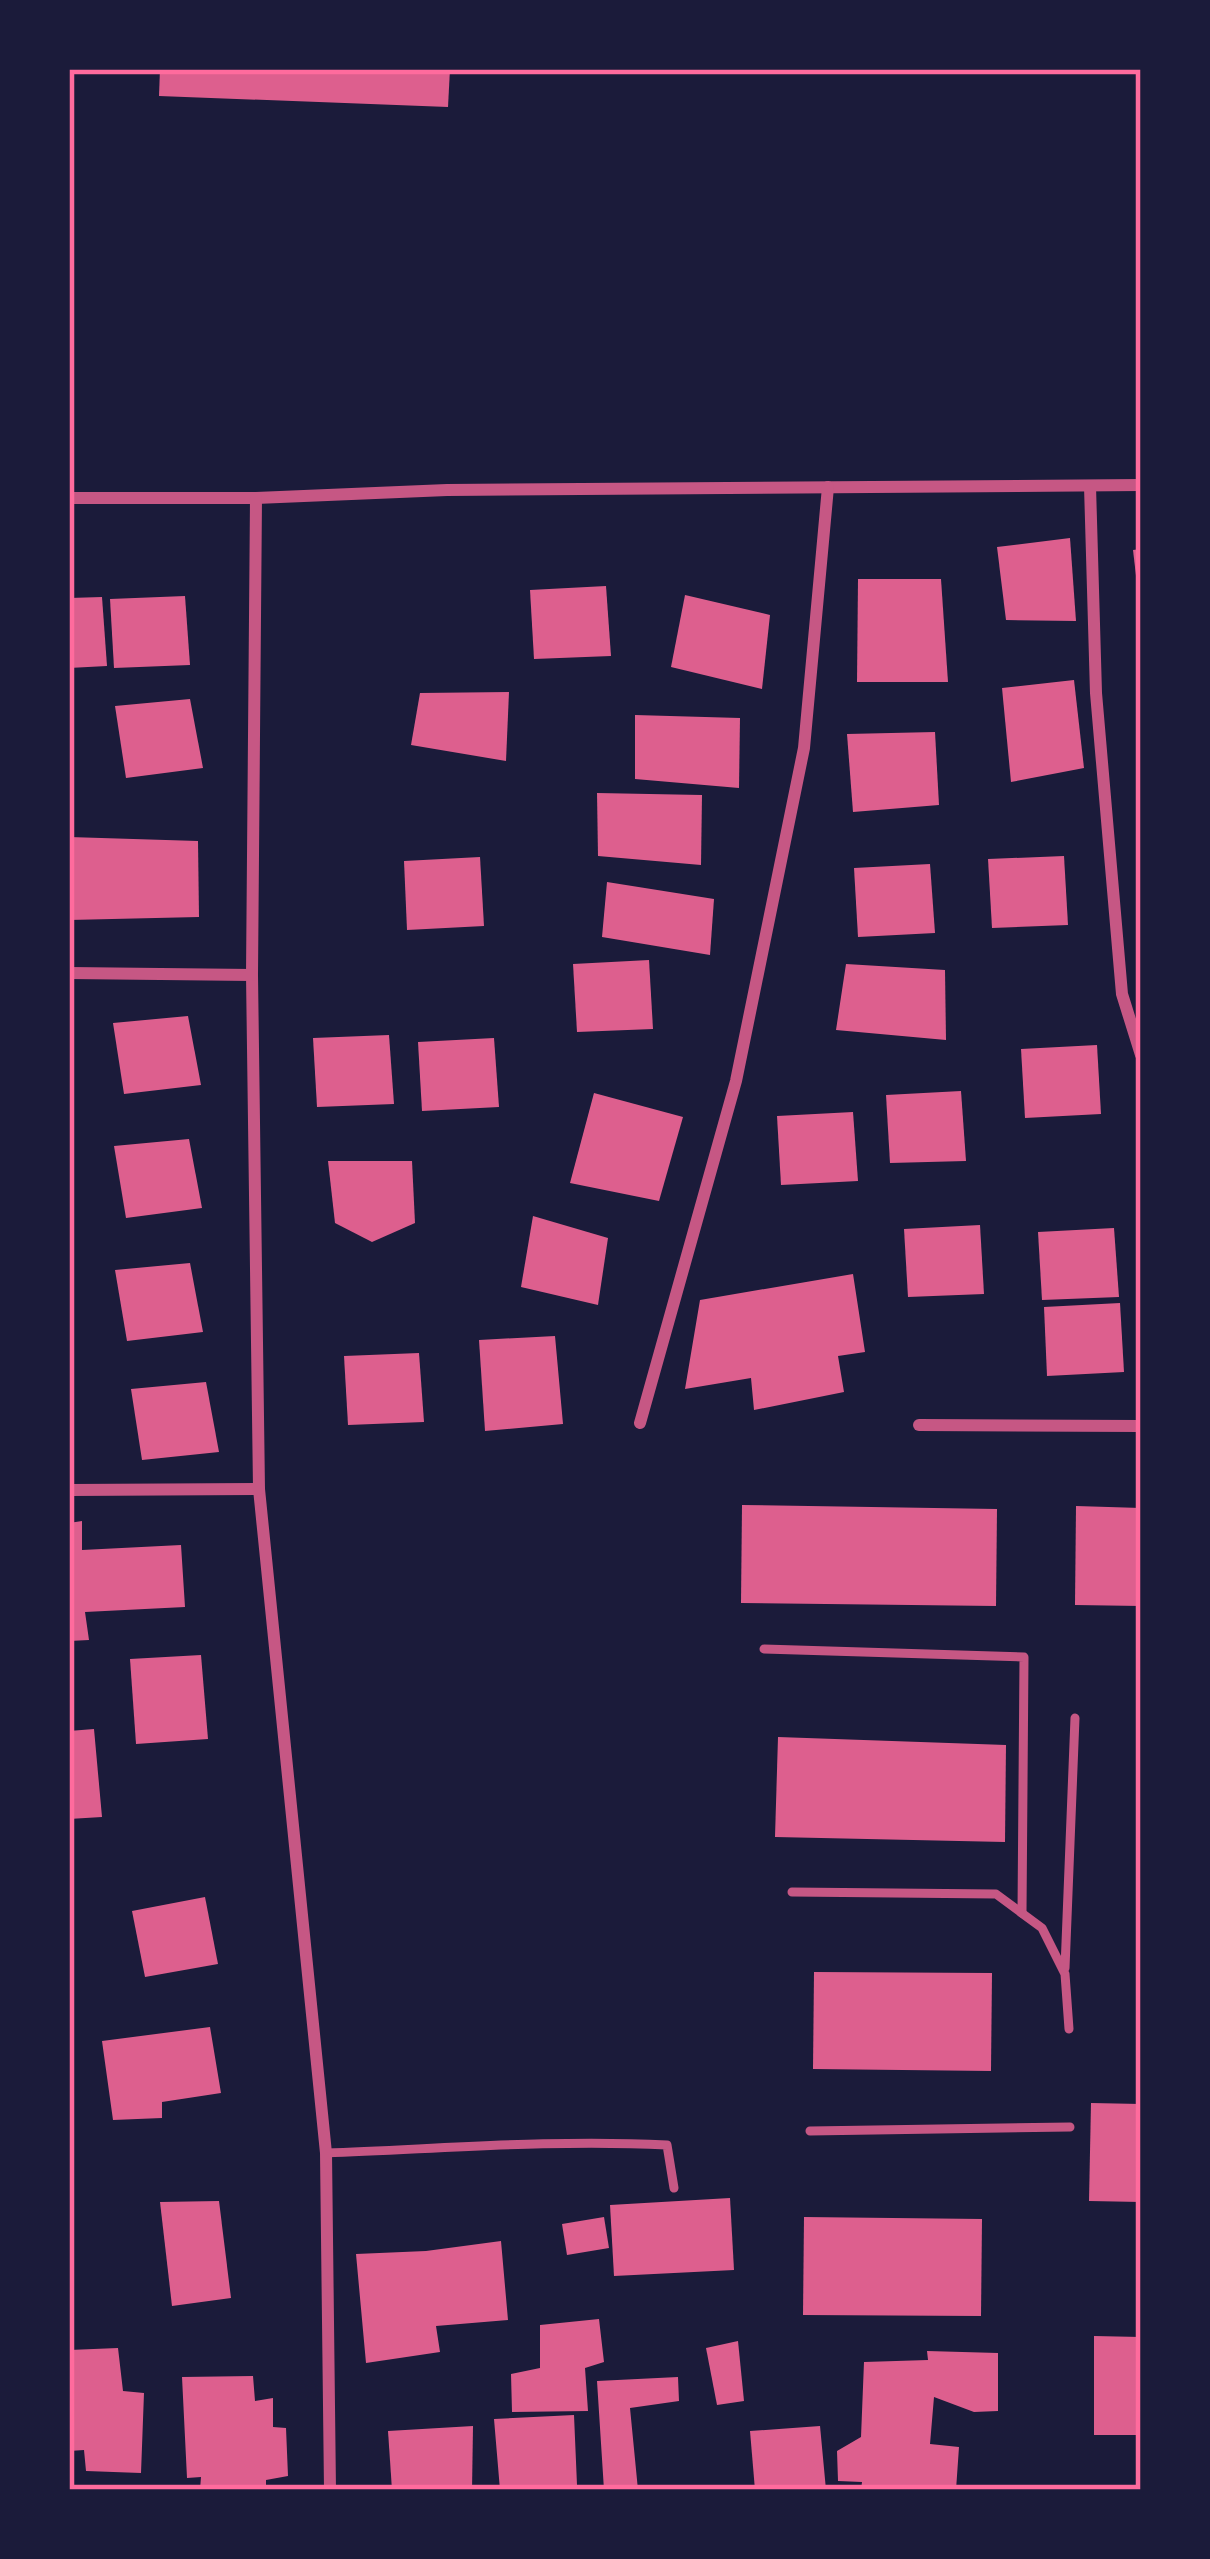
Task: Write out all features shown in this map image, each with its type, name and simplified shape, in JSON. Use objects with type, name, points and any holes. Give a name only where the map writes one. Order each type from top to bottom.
[{"type":"street","points":[[69,498],[1141,485]]},
{"type":"street","points":[[1090,486],[1096,693],[1122,994],[1141,1055]]},
{"type":"street","points":[[640,1423],[736,1081],[804,748],[828,488]]},
{"type":"street","points":[[256,498],[252,975],[259,1489],[326,2153],[330,2490]]},
{"type":"street","points":[[69,973],[252,975]]},
{"type":"street","points":[[919,1425],[1141,1426]]},
{"type":"street","points":[[69,1490],[259,1489]]},
{"type":"lane","points":[[764,1649],[1024,1657],[1022,1913]]},
{"type":"lane","points":[[1069,2029],[1065,1973],[1075,1718]]},
{"type":"lane","points":[[792,1892],[997,1894],[1042,1928],[1065,1973]]},
{"type":"lane","points":[[810,2131],[1070,2127]]},
{"type":"lane","points":[[326,2153],[667,2145],[674,2188]]},
{"type":"building","points":[[160,69],[450,69],[448,107],[159,96]]},
{"type":"building","points":[[1070,538],[1076,621],[1006,620],[997,547]]},
{"type":"building","points":[[1141,549],[1141,592],[1138,593],[1133,550]]},
{"type":"building","points":[[858,579],[941,579],[948,682],[857,682]]},
{"type":"building","points":[[606,586],[611,656],[534,659],[530,590]]},
{"type":"building","points":[[685,595],[770,615],[762,689],[671,667]]},
{"type":"building","points":[[185,596],[190,665],[114,668],[110,599]]},
{"type":"building","points":[[102,597],[107,666],[69,668],[69,598]]},
{"type":"building","points":[[1074,680],[1084,768],[1011,782],[1002,688]]},
{"type":"building","points":[[509,692],[506,761],[411,745],[420,693]]},
{"type":"building","points":[[190,699],[203,768],[126,778],[115,706]]},
{"type":"building","points":[[635,715],[740,718],[739,788],[635,779]]},
{"type":"building","points":[[935,732],[939,805],[853,812],[847,734]]},
{"type":"building","points":[[597,793],[702,795],[701,865],[598,856]]},
{"type":"building","points":[[69,837],[198,841],[199,917],[69,920]]},
{"type":"building","points":[[1064,856],[1068,925],[992,928],[988,859]]},
{"type":"building","points":[[480,857],[484,926],[407,930],[404,861]]},
{"type":"building","points":[[930,864],[935,933],[858,937],[854,868]]},
{"type":"building","points":[[607,882],[714,899],[710,955],[602,937]]},
{"type":"building","points":[[649,960],[653,1029],[577,1032],[573,964]]},
{"type":"building","points":[[846,964],[945,970],[946,1040],[836,1030]]},
{"type":"building","points":[[188,1016],[201,1085],[124,1094],[113,1023]]},
{"type":"building","points":[[389,1035],[394,1104],[317,1107],[313,1038]]},
{"type":"building","points":[[494,1038],[499,1107],[422,1111],[418,1042]]},
{"type":"building","points":[[1097,1045],[1101,1114],[1025,1118],[1021,1049]]},
{"type":"building","points":[[961,1091],[966,1161],[890,1163],[886,1095]]},
{"type":"building","points":[[594,1093],[683,1117],[659,1201],[570,1183]]},
{"type":"building","points":[[853,1112],[858,1181],[781,1185],[777,1116]]},
{"type":"building","points":[[189,1139],[202,1208],[126,1218],[114,1146]]},
{"type":"building","points":[[328,1161],[412,1161],[415,1223],[372,1242],[335,1223]]},
{"type":"building","points":[[533,1216],[608,1238],[598,1305],[521,1287]]},
{"type":"building","points":[[980,1225],[984,1294],[908,1297],[904,1229]]},
{"type":"building","points":[[1114,1228],[1119,1297],[1042,1300],[1038,1232]]},
{"type":"building","points":[[190,1263],[203,1332],[127,1341],[115,1270]]},
{"type":"building","points":[[853,1274],[865,1352],[838,1356],[844,1392],[754,1410],[751,1378],[685,1389],[700,1300]]},
{"type":"building","points":[[1120,1303],[1124,1372],[1047,1376],[1044,1307]]},
{"type":"building","points":[[555,1336],[563,1424],[485,1431],[479,1340]]},
{"type":"building","points":[[419,1353],[424,1422],[348,1425],[344,1356]]},
{"type":"building","points":[[206,1382],[219,1452],[142,1460],[131,1389]]},
{"type":"building","points":[[742,1505],[997,1509],[996,1606],[741,1603]]},
{"type":"building","points":[[1076,1506],[1141,1508],[1141,1606],[1075,1605]]},
{"type":"building","points":[[82,1521],[82,1550],[181,1545],[185,1607],[85,1612],[89,1640],[69,1641],[69,1523]]},
{"type":"building","points":[[201,1655],[208,1739],[136,1744],[130,1659]]},
{"type":"building","points":[[94,1729],[102,1817],[69,1819],[69,1731]]},
{"type":"building","points":[[778,1737],[1006,1745],[1005,1842],[775,1837]]},
{"type":"building","points":[[205,1897],[218,1964],[145,1977],[132,1911]]},
{"type":"building","points":[[814,1972],[992,1973],[991,2071],[813,2069]]},
{"type":"building","points":[[210,2027],[221,2093],[162,2102],[162,2118],[113,2120],[102,2041]]},
{"type":"building","points":[[1091,2103],[1141,2104],[1141,2202],[1089,2201]]},
{"type":"building","points":[[730,2198],[734,2270],[614,2276],[610,2205]]},
{"type":"building","points":[[219,2201],[231,2298],[172,2306],[160,2202]]},
{"type":"building","points":[[604,2217],[609,2248],[567,2255],[562,2224]]},
{"type":"building","points":[[804,2217],[982,2219],[981,2316],[803,2315]]},
{"type":"building","points":[[501,2241],[508,2320],[436,2326],[440,2352],[366,2363],[356,2254]]},
{"type":"building","points":[[599,2319],[604,2362],[585,2368],[588,2411],[512,2412],[511,2374],[540,2368],[540,2325]]},
{"type":"building","points":[[1094,2336],[1141,2337],[1141,2435],[1094,2435]]},
{"type":"building","points":[[738,2341],[744,2401],[717,2405],[706,2348]]},
{"type":"building","points":[[118,2348],[123,2391],[144,2393],[141,2473],[86,2471],[84,2450],[69,2451],[69,2350]]},
{"type":"building","points":[[927,2351],[998,2353],[998,2411],[974,2412],[934,2397],[930,2444],[959,2447],[956,2490],[861,2490],[862,2482],[838,2481],[837,2451],[861,2437],[864,2362],[928,2360]]},
{"type":"building","points":[[253,2376],[255,2401],[273,2398],[273,2427],[286,2428],[288,2476],[266,2480],[266,2490],[200,2490],[201,2477],[187,2478],[182,2377]]},
{"type":"building","points":[[678,2377],[679,2401],[630,2408],[638,2490],[604,2490],[597,2381]]},
{"type":"building","points":[[574,2415],[577,2485],[500,2490],[494,2419]]},
{"type":"building","points":[[473,2426],[472,2490],[392,2490],[388,2431]]},
{"type":"building","points":[[820,2426],[826,2490],[755,2490],[750,2431]]}]
